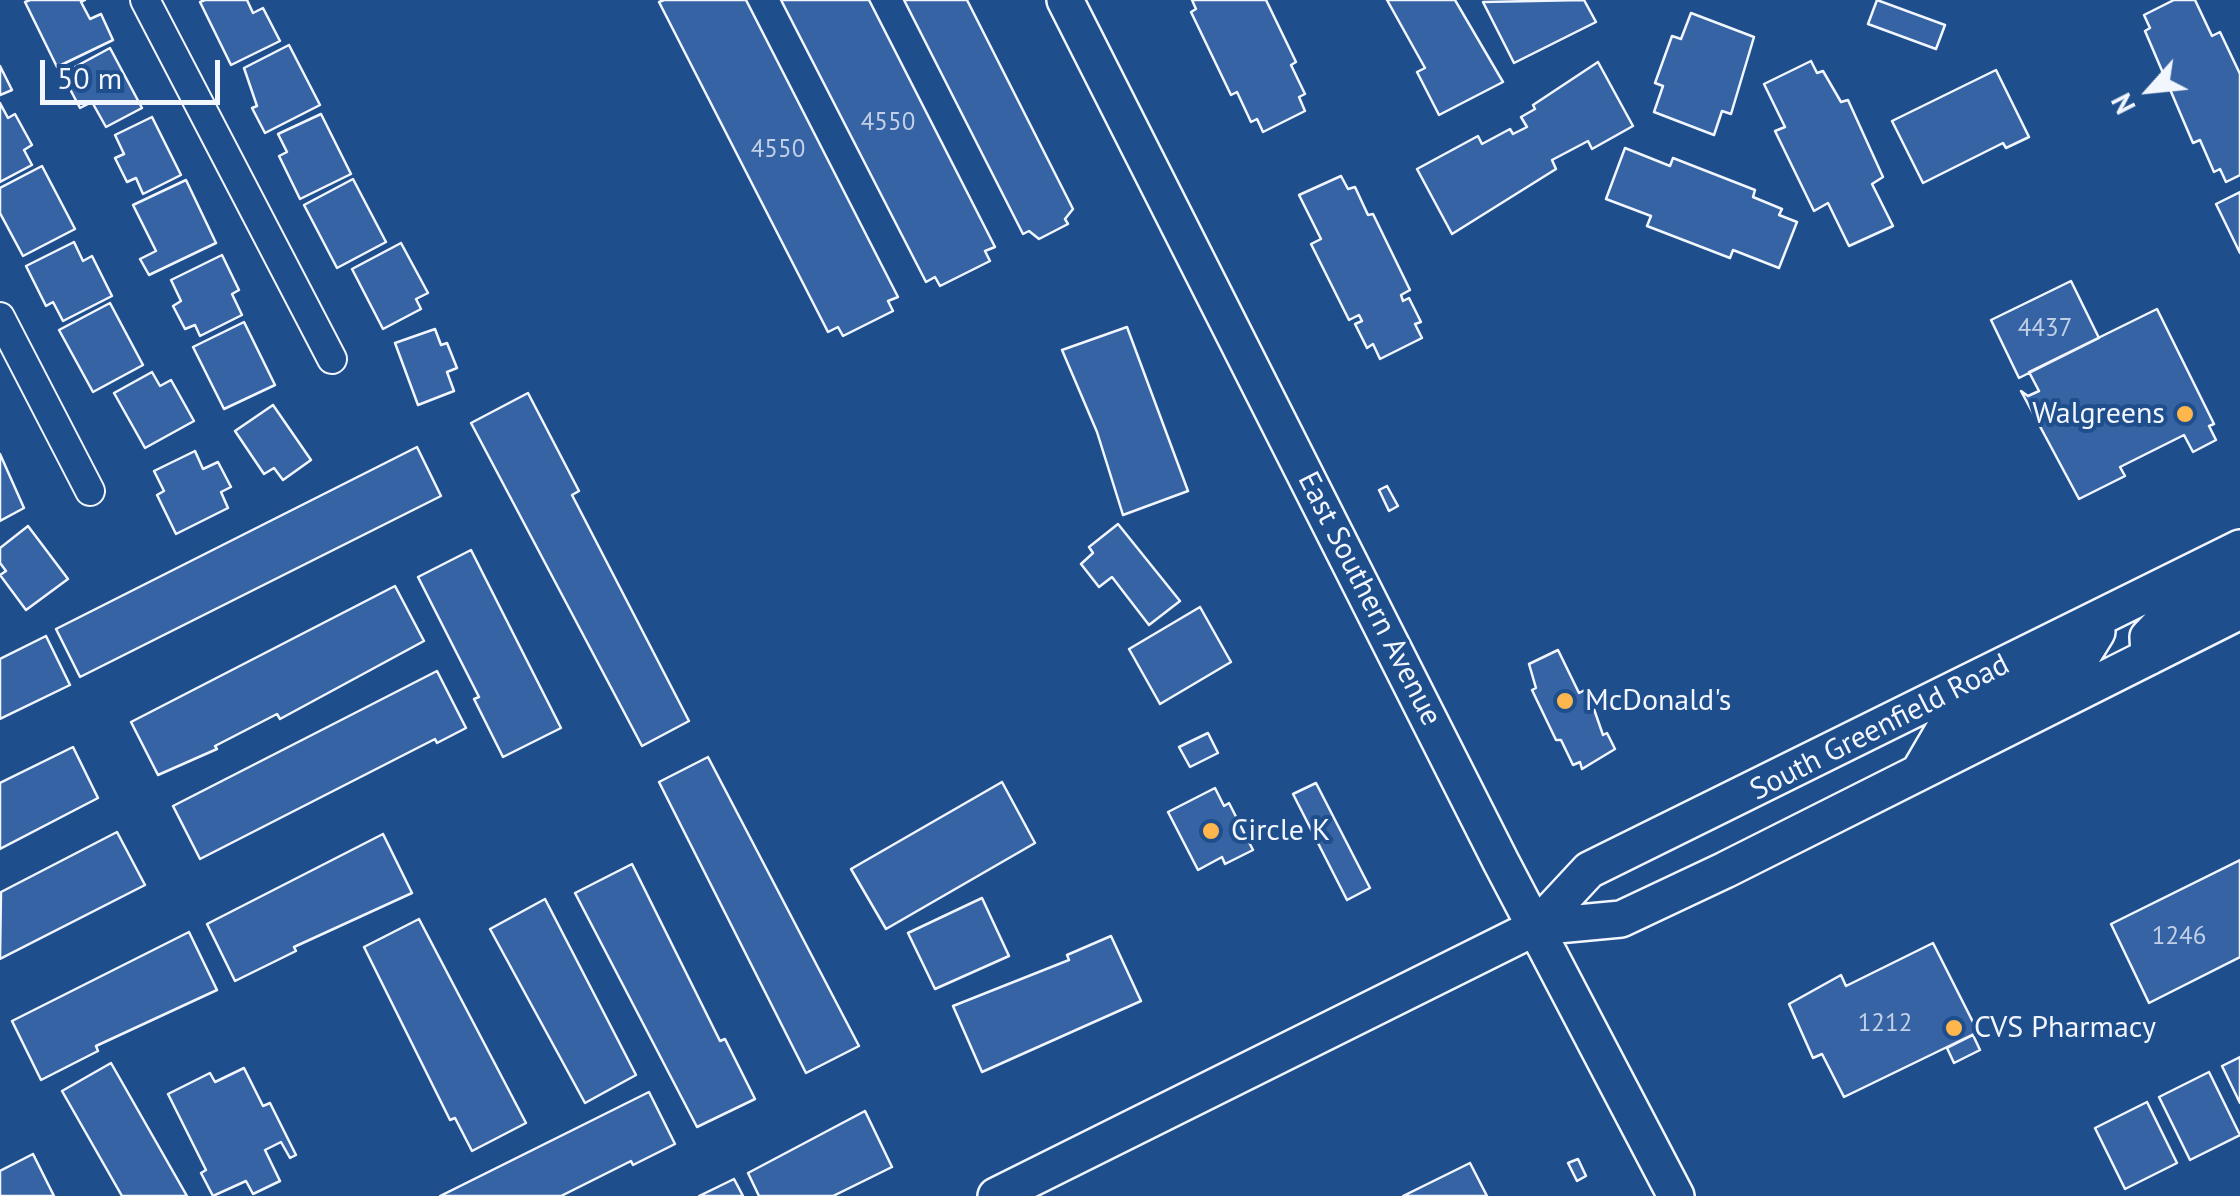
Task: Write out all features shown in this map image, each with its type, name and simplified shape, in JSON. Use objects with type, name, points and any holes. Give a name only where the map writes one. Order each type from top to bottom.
[{"type":"main road","name":"East Southern Avenue","points":[[1065,0],[1676,1196]]},
{"type":"main road","name":"South Greenfield Road","points":[[996,1196],[1536,927],[1589,870],[2240,548]]},
{"type":"main road","points":[[2149,657],[2148,638],[2168,616],[2240,577]]},
{"type":"main road","name":"South Greenfield Road","points":[[1536,927],[1621,919],[2240,610]]},
{"type":"main road","points":[[1918,773],[1943,732],[2084,653],[2097,632],[2096,620]]},
{"type":"street","points":[[145,0],[332,359]]},
{"type":"street","points":[[0,317],[90,491]]},
{"type":"building","points":[[85,0],[81,2],[90,19],[101,14],[113,40],[57,67],[25,2]]},
{"type":"building","points":[[247,0],[253,13],[263,8],[280,41],[231,65],[200,2]]},
{"type":"building","points":[[746,0],[898,297],[888,301],[893,311],[843,336],[838,327],[828,332],[659,2]]},
{"type":"building","points":[[781,0],[869,0],[995,247],[985,251],[990,261],[940,286],[935,277],[926,282]]},
{"type":"building","points":[[904,0],[967,0],[1073,209],[1065,219],[1068,224],[1039,239],[1029,231],[1023,234]]},
{"type":"building","points":[[1192,0],[1266,0],[1296,62],[1291,65],[1305,94],[1299,97],[1305,111],[1263,132],[1257,119],[1251,122],[1237,92],[1231,95],[1191,12],[1196,9]]},
{"type":"building","points":[[1387,0],[1455,0],[1503,82],[1439,115],[1417,72],[1425,68]]},
{"type":"building","points":[[1584,0],[1596,22],[1514,63],[1483,2]]},
{"type":"building","points":[[1877,0],[1945,25],[1936,49],[1868,24]]},
{"type":"building","points":[[2174,0],[2195,0],[2212,36],[2220,32],[2240,74],[2240,175],[2226,182],[2220,169],[2214,172],[2200,140],[2193,143],[2145,31],[2150,28],[2144,15]]},
{"type":"building","points":[[1691,13],[1754,37],[1731,114],[1722,111],[1714,135],[1654,112],[1663,86],[1655,83],[1672,36],[1681,39]]},
{"type":"building","points":[[289,45],[320,105],[265,133],[252,108],[257,106],[244,68]]},
{"type":"building","points":[[110,48],[142,108],[106,127],[92,102],[80,108],[62,74]]},
{"type":"building","points":[[1811,61],[1817,73],[1823,71],[1841,102],[1848,100],[1883,177],[1872,184],[1893,226],[1849,246],[1828,203],[1814,211],[1775,131],[1785,127],[1764,84]]},
{"type":"building","points":[[1598,62],[1633,126],[1592,149],[1588,141],[1552,160],[1556,169],[1452,234],[1417,169],[1478,136],[1482,144],[1510,129],[1513,134],[1527,127],[1521,117],[1535,109],[1533,105]]},
{"type":"building","points":[[0,66],[12,90],[0,95]]},
{"type":"building","points":[[1996,70],[2029,137],[2006,148],[2003,143],[1923,183],[1892,121]]},
{"type":"building","points":[[0,103],[8,118],[15,114],[32,145],[24,150],[32,165],[0,182]]},
{"type":"building","points":[[321,114],[351,174],[300,199],[279,156],[287,152],[278,134]]},
{"type":"building","points":[[152,117],[181,175],[143,194],[136,178],[127,182],[115,158],[124,154],[115,135]]},
{"type":"building","points":[[1625,148],[1670,166],[1673,158],[1755,190],[1753,197],[1782,209],[1779,215],[1797,222],[1779,268],[1733,250],[1730,258],[1647,226],[1651,216],[1606,199]]},
{"type":"building","points":[[42,166],[75,229],[23,256],[0,213],[0,188]]},
{"type":"building","points":[[1341,176],[1348,189],[1355,187],[1368,215],[1373,214],[1410,290],[1401,295],[1403,301],[1409,298],[1421,322],[1415,324],[1422,338],[1380,359],[1373,344],[1367,348],[1355,324],[1362,321],[1359,315],[1349,320],[1311,244],[1321,239],[1299,195]]},
{"type":"building","points":[[353,179],[386,242],[337,268],[304,205]]},
{"type":"building","points":[[186,180],[216,243],[149,275],[140,259],[156,251],[133,205]]},
{"type":"building","points":[[2240,192],[2240,253],[2216,204]]},
{"type":"building","points":[[74,242],[83,261],[92,256],[112,296],[63,321],[53,302],[46,306],[26,266]]},
{"type":"building","points":[[401,243],[428,293],[416,299],[421,309],[383,329],[352,269]]},
{"type":"building","points":[[222,255],[239,290],[232,294],[242,315],[200,336],[195,325],[185,329],[173,306],[181,301],[171,280]]},
{"type":"building","points":[[2071,281],[2099,338],[2019,378],[1991,320]]},
{"type":"building","points":[[110,303],[143,365],[93,392],[59,330]]},
{"type":"building","name":"Walgreens","points":[[2157,309],[2214,424],[2209,426],[2216,440],[2193,452],[2184,435],[2120,467],[2125,476],[2079,499],[2021,391],[2028,396],[2039,391],[2029,372]]},
{"type":"building","points":[[244,322],[275,385],[224,409],[193,347]]},
{"type":"building","points":[[1127,327],[1188,491],[1123,515],[1097,432],[1062,350]]},
{"type":"building","points":[[435,329],[441,345],[447,343],[457,368],[447,372],[454,391],[418,405],[395,343]]},
{"type":"building","points":[[152,372],[160,386],[171,380],[194,421],[145,448],[114,393]]},
{"type":"building","points":[[528,393],[579,491],[572,495],[689,721],[642,746],[471,423]]},
{"type":"building","points":[[273,405],[311,460],[283,480],[274,468],[264,474],[235,431]]},
{"type":"building","points":[[417,447],[441,496],[80,677],[56,629]]},
{"type":"building","points":[[195,451],[203,469],[218,462],[231,487],[221,492],[228,508],[176,534],[157,495],[164,491],[154,471]]},
{"type":"building","points":[[0,454],[24,508],[0,521]]},
{"type":"building","points":[[1387,486],[1398,506],[1389,511],[1379,490]]},
{"type":"building","points":[[1118,524],[1180,601],[1149,625],[1112,577],[1099,587],[1081,564],[1093,553],[1089,547]]},
{"type":"building","points":[[28,526],[68,579],[26,610],[0,575],[6,571],[0,563],[0,548]]},
{"type":"building","points":[[471,550],[561,728],[503,757],[474,699],[479,697],[418,577]]},
{"type":"building","points":[[395,586],[424,641],[280,719],[277,714],[215,746],[217,749],[158,775],[131,722]]},
{"type":"building","points":[[1200,607],[1231,662],[1160,704],[1129,649]]},
{"type":"building","points":[[46,636],[70,685],[0,719],[0,659]]},
{"type":"building","name":"McDonald's","points":[[1558,650],[1579,693],[1587,689],[1603,735],[1607,733],[1615,749],[1582,769],[1580,762],[1573,765],[1561,740],[1556,740],[1532,690],[1536,688],[1529,664]]},
{"type":"building","points":[[437,671],[466,728],[437,743],[435,739],[200,859],[173,806]]},
{"type":"building","points":[[1208,733],[1218,753],[1190,767],[1179,747]]},
{"type":"building","points":[[73,747],[98,798],[0,849],[0,783]]},
{"type":"building","points":[[708,757],[859,1046],[806,1073],[659,782]]},
{"type":"building","points":[[1002,782],[1035,843],[886,929],[851,869]]},
{"type":"building","name":"Circle K","points":[[1316,783],[1370,888],[1347,900],[1293,794]]},
{"type":"building","name":"Circle K","points":[[1215,788],[1224,806],[1229,803],[1253,850],[1225,864],[1222,857],[1198,870],[1168,812]]},
{"type":"building","points":[[117,832],[145,885],[0,959],[1,892]]},
{"type":"building","points":[[383,834],[412,893],[294,947],[296,951],[235,981],[207,924]]},
{"type":"building","points":[[2240,860],[2240,957],[2149,1003],[2111,924]]},
{"type":"building","points":[[632,864],[720,1041],[725,1039],[755,1099],[697,1127],[575,893]]},
{"type":"building","points":[[982,898],[1009,956],[935,989],[908,933]]},
{"type":"building","points":[[545,899],[636,1075],[585,1103],[490,929]]},
{"type":"building","points":[[419,919],[526,1123],[472,1151],[455,1118],[450,1120],[364,947]]},
{"type":"building","points":[[189,932],[217,990],[96,1046],[98,1051],[41,1080],[12,1021]]},
{"type":"building","points":[[1111,936],[1141,1001],[982,1072],[953,1006],[1069,960],[1067,955]]},
{"type":"building","name":"CVS Pharmacy","points":[[1933,943],[1978,1032],[1844,1097],[1822,1054],[1813,1058],[1789,1004],[1841,975],[1846,986]]},
{"type":"building","points":[[1973,1035],[1980,1050],[1954,1063],[1947,1048]]},
{"type":"building","points":[[2240,1057],[2240,1103],[2222,1066]]},
{"type":"building","points":[[111,1063],[187,1196],[122,1196],[62,1091]]},
{"type":"building","points":[[244,1068],[263,1106],[270,1103],[296,1155],[290,1158],[281,1142],[265,1150],[280,1181],[253,1194],[246,1181],[213,1196],[201,1173],[206,1170],[168,1094],[210,1073],[215,1082]]},
{"type":"building","points":[[2209,1072],[2240,1135],[2190,1160],[2159,1097]]},
{"type":"building","points":[[649,1092],[675,1144],[633,1165],[631,1161],[561,1196],[440,1196]]},
{"type":"building","points":[[2147,1102],[2177,1163],[2125,1189],[2095,1128]]},
{"type":"building","points":[[865,1111],[892,1167],[833,1196],[759,1196],[748,1173]]},
{"type":"building","points":[[33,1154],[54,1196],[0,1196],[0,1171]]},
{"type":"building","points":[[1578,1159],[1586,1176],[1577,1181],[1568,1163]]},
{"type":"building","points":[[1470,1163],[1487,1196],[1403,1196]]},
{"type":"building","points":[[734,1179],[743,1196],[699,1196]]},
{"type":"place","name":"Walgreens","points":[[2185,414]]},
{"type":"place","name":"McDonald's","points":[[1565,701]]},
{"type":"place","name":"Circle K","points":[[1211,831]]},
{"type":"place","name":"CVS Pharmacy","points":[[1954,1028]]}]
